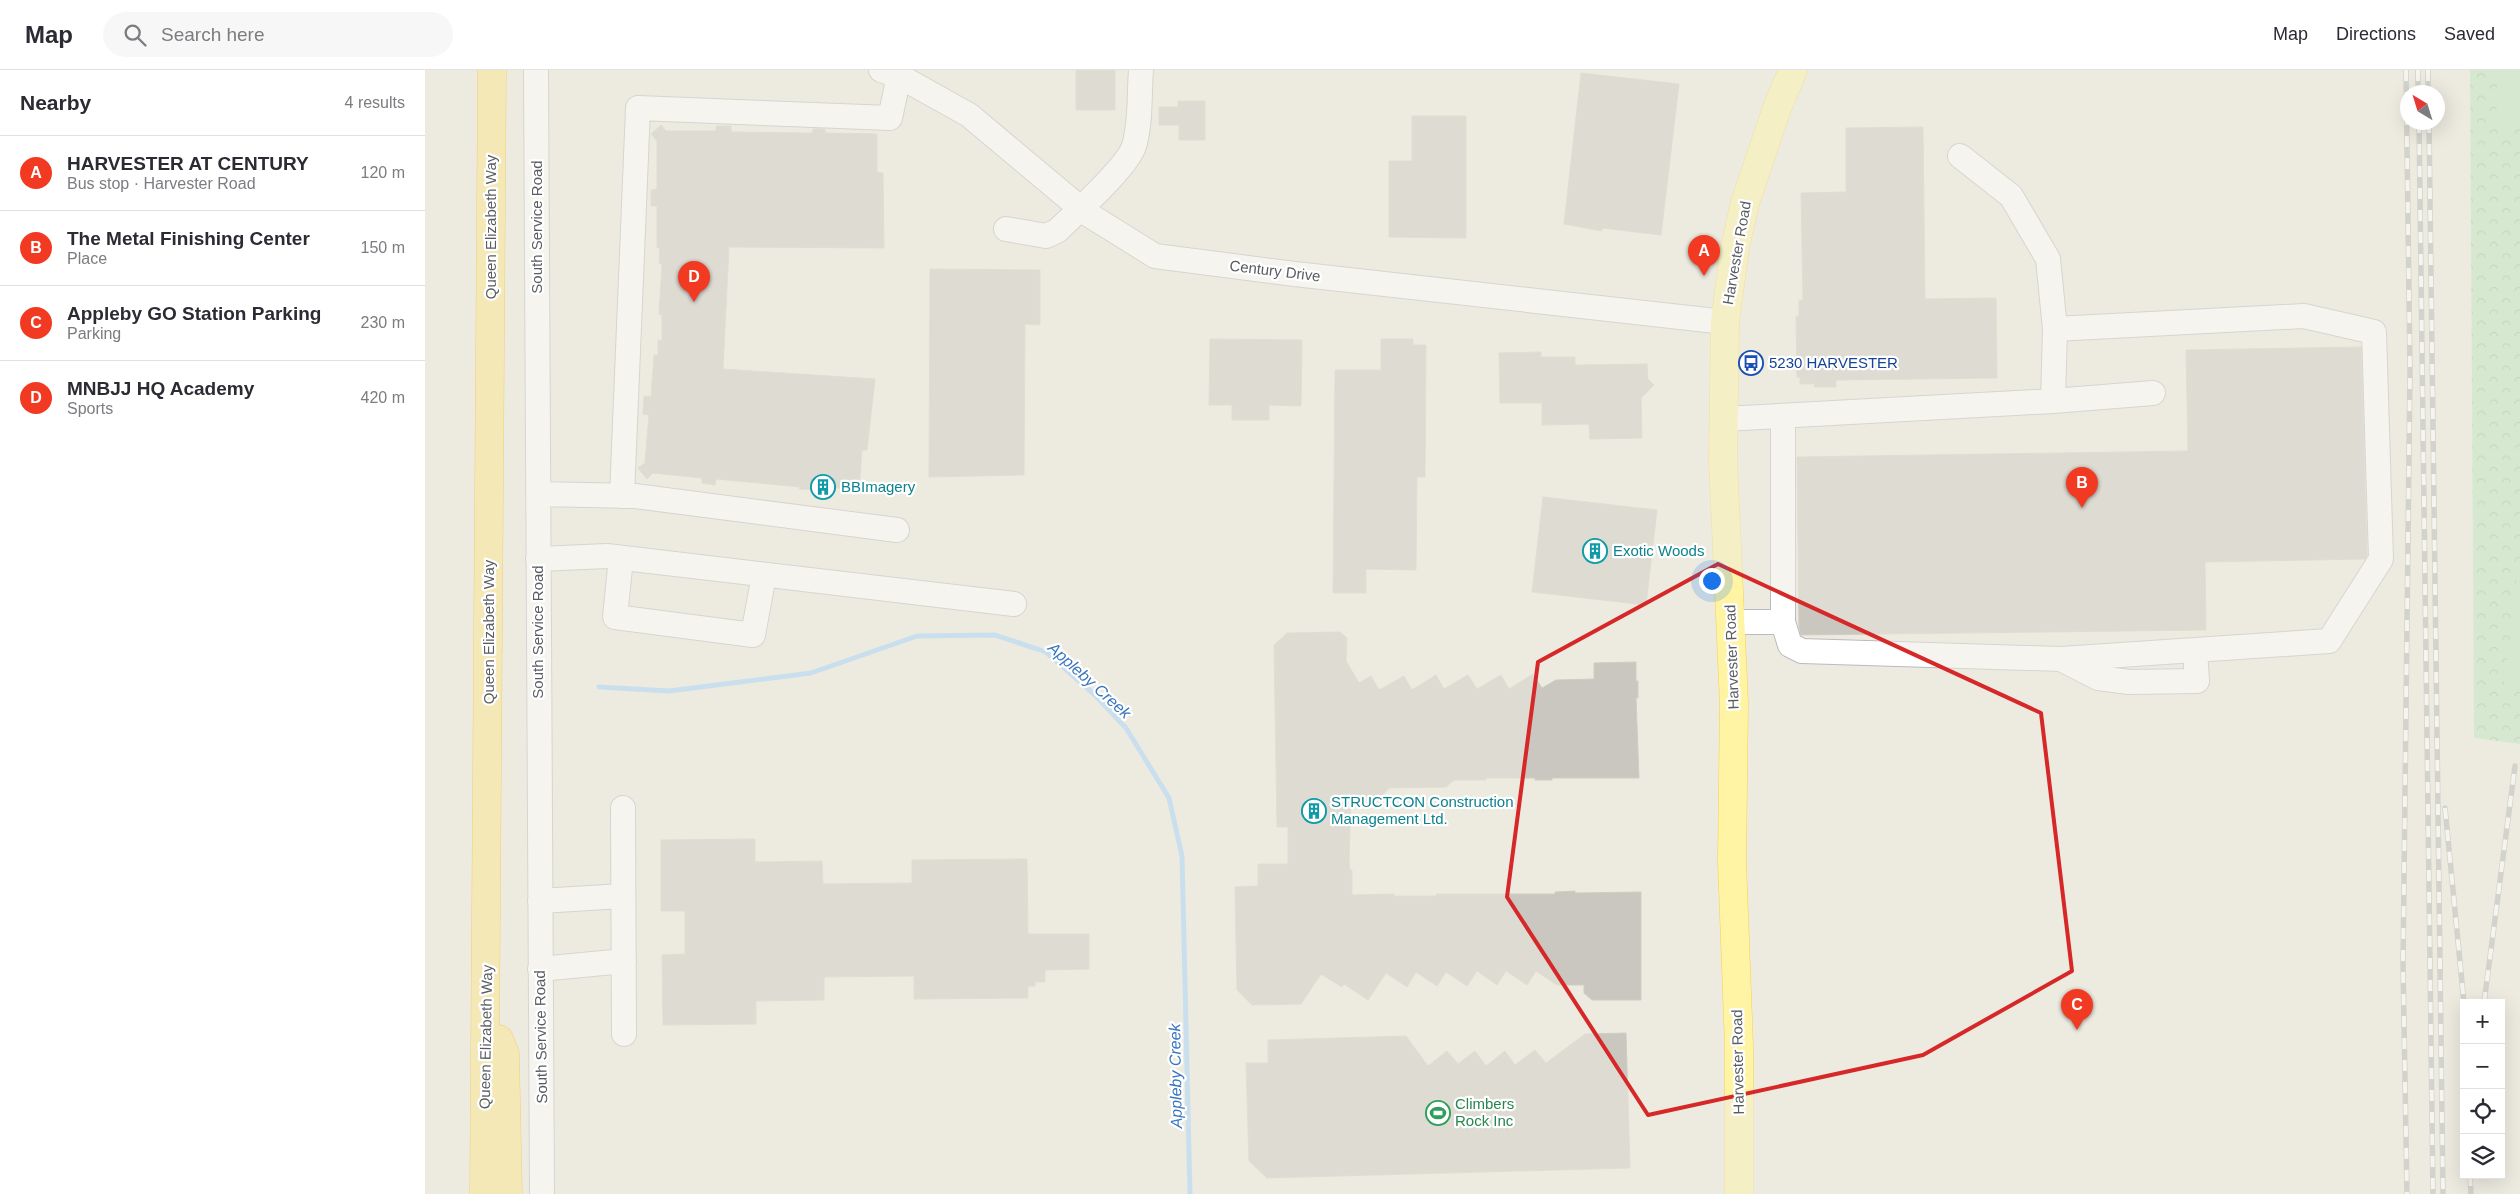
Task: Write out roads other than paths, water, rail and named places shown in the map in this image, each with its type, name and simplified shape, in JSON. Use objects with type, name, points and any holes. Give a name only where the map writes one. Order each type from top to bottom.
[{"type":"highway","name":"Queen Elizabeth Way","points":[[484,1194],[487,1003],[491,70]]},
{"type":"highway","points":[[487,1003],[505,1054],[508,1194]]},
{"type":"main road","name":"Harvester Road","points":[[1739,1185],[1739,1046],[1731,862],[1734,703],[1723,461],[1725,322],[1735,248],[1745,203],[1773,116],[1793,70]]},
{"type":"street","name":"South Service Road","points":[[536,70],[542,1194]]},
{"type":"street","points":[[1005,229],[1045,236],[1057,231],[1124,163],[1134,148],[1138,125],[1141,70]]},
{"type":"street","points":[[622,496],[639,108],[890,118],[890,73]]},
{"type":"street","name":"Century Drive","points":[[890,73],[969,115],[1081,208],[1155,256],[1295,274],[1725,322]]},
{"type":"street","points":[[1960,156],[2011,196],[2048,259],[2055,329],[2053,401]]},
{"type":"street","points":[[1783,417],[1783,622],[1790,645],[1802,651],[2061,659],[2329,641],[2381,559],[2374,332],[2304,316],[2055,329]]},
{"type":"street","points":[[1724,419],[2053,401],[2153,393]]},
{"type":"street","points":[[538,494],[622,496],[897,530]]},
{"type":"street","points":[[538,559],[607,556],[1014,604]]},
{"type":"street","points":[[621,558],[615,617],[753,635],[764,575]]},
{"type":"street","points":[[1731,622],[1783,622]]},
{"type":"street","points":[[623,808],[624,1034]]},
{"type":"street","points":[[540,901],[623,896]]},
{"type":"street","points":[[540,969],[623,961]]},
{"type":"waterway","name":"Appleby Creek","points":[[599,687],[669,691],[811,673],[917,636],[995,635],[1046,652],[1095,695],[1126,728],[1169,798],[1182,856],[1190,1194]]},
{"type":"railway","points":[[2406,70],[2410,371],[2403,965],[2407,1194]]},
{"type":"railway","points":[[2418,70],[2418,85]]},
{"type":"railway","points":[[2428,70],[2428,85]]},
{"type":"railway","points":[[2419,130],[2433,1194]]},
{"type":"railway","points":[[2429,130],[2443,1194]]},
{"type":"railway","points":[[2485,999],[2515,766]]},
{"type":"railway","points":[[2445,808],[2464,999]]},
{"type":"railway","points":[[2470,1179],[2471,1194]]},
{"type":"place","name":"HARVESTER AT CENTURY","points":[[1704,276]]},
{"type":"place","name":"MNBJJ HQ Academy","points":[[694,302]]},
{"type":"place","name":"5230 HARVESTER","points":[[1751,363]]},
{"type":"place","name":"BBImagery","points":[[823,487]]},
{"type":"place","name":"The Metal Finishing Center","points":[[2082,508]]},
{"type":"place","name":"Exotic Woods","points":[[1595,551]]},
{"type":"place","name":"STRUCTCON Construction Management Ltd.","points":[[1314,811]]},
{"type":"place","name":"Appleby GO Station Parking","points":[[2077,1030]]},
{"type":"place","name":"Climbers Rock Inc","points":[[1438,1113]]}]
